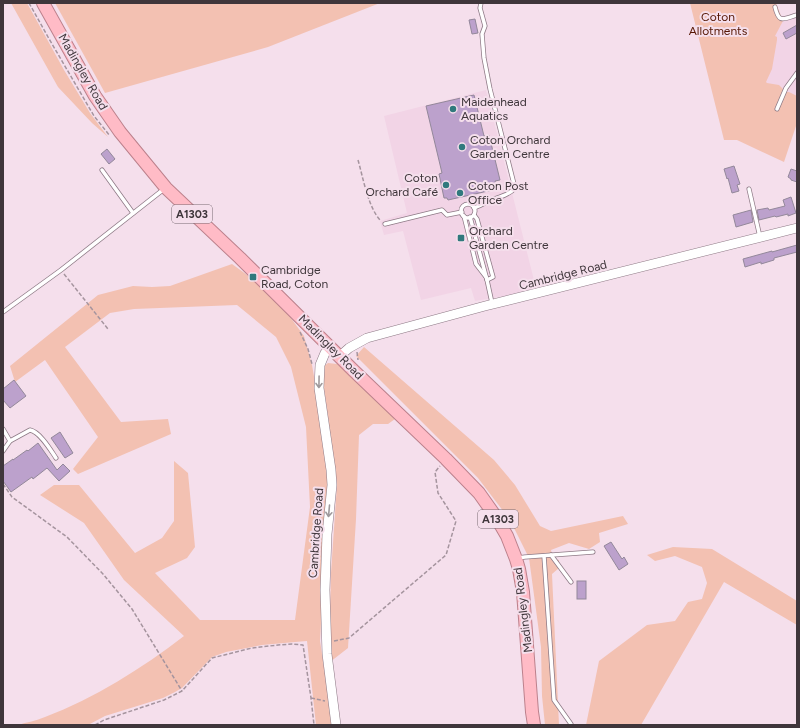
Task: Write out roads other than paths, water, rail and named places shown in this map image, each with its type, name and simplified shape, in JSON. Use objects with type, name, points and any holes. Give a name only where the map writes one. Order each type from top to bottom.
[{"type":"highway","name":"Madingley Road","points":[[43,3],[95,96],[120,132],[166,188],[446,459],[479,493],[496,517],[507,536],[516,559],[523,592],[534,725]]},
{"type":"street","name":"Cambridge Road","points":[[340,356],[349,348],[367,338],[797,228]]},
{"type":"street","name":"Cambridge Road","points":[[330,346],[320,365],[318,388],[332,485],[324,590],[332,703],[336,725]]},
{"type":"lane","points":[[474,208],[493,199],[500,198],[503,195],[510,193],[515,188],[490,89],[484,58],[482,34],[485,26],[480,8],[481,3]]},
{"type":"lane","points":[[775,7],[778,17],[781,19],[797,15]]},
{"type":"lane","points":[[777,109],[786,88],[797,73]]},
{"type":"lane","points":[[102,170],[133,213]]},
{"type":"lane","points":[[3,312],[61,270],[160,191],[166,188]]},
{"type":"lane","points":[[749,189],[761,238]]},
{"type":"lane","points":[[474,208],[472,205],[467,204],[462,208],[476,264],[487,280]]},
{"type":"lane","points":[[474,208],[475,210],[472,216],[492,305]]},
{"type":"lane","points":[[385,224],[442,210],[447,215],[463,214],[468,218],[472,216]]},
{"type":"lane","points":[[3,429],[10,441]]},
{"type":"lane","points":[[3,451],[10,441],[30,430],[41,438],[56,458]]},
{"type":"lane","points":[[516,559],[593,552]]},
{"type":"lane","points":[[551,555],[571,582]]},
{"type":"lane","points":[[544,556],[554,700],[571,724]]},
{"type":"place","name":"Maidenhead Aquatics","points":[[453,109]]},
{"type":"place","name":"Coton Orchard Garden Centre","points":[[462,147]]},
{"type":"place","name":"Coton Orchard Café","points":[[446,185]]},
{"type":"place","name":"Coton Post Office","points":[[460,193]]},
{"type":"place","name":"Orchard Garden Centre","points":[[461,238]]},
{"type":"place","name":"Cambridge Road, Coton","points":[[253,277]]},
{"type":"park label","name":"Coton Allotments","points":[[718,24]]}]
